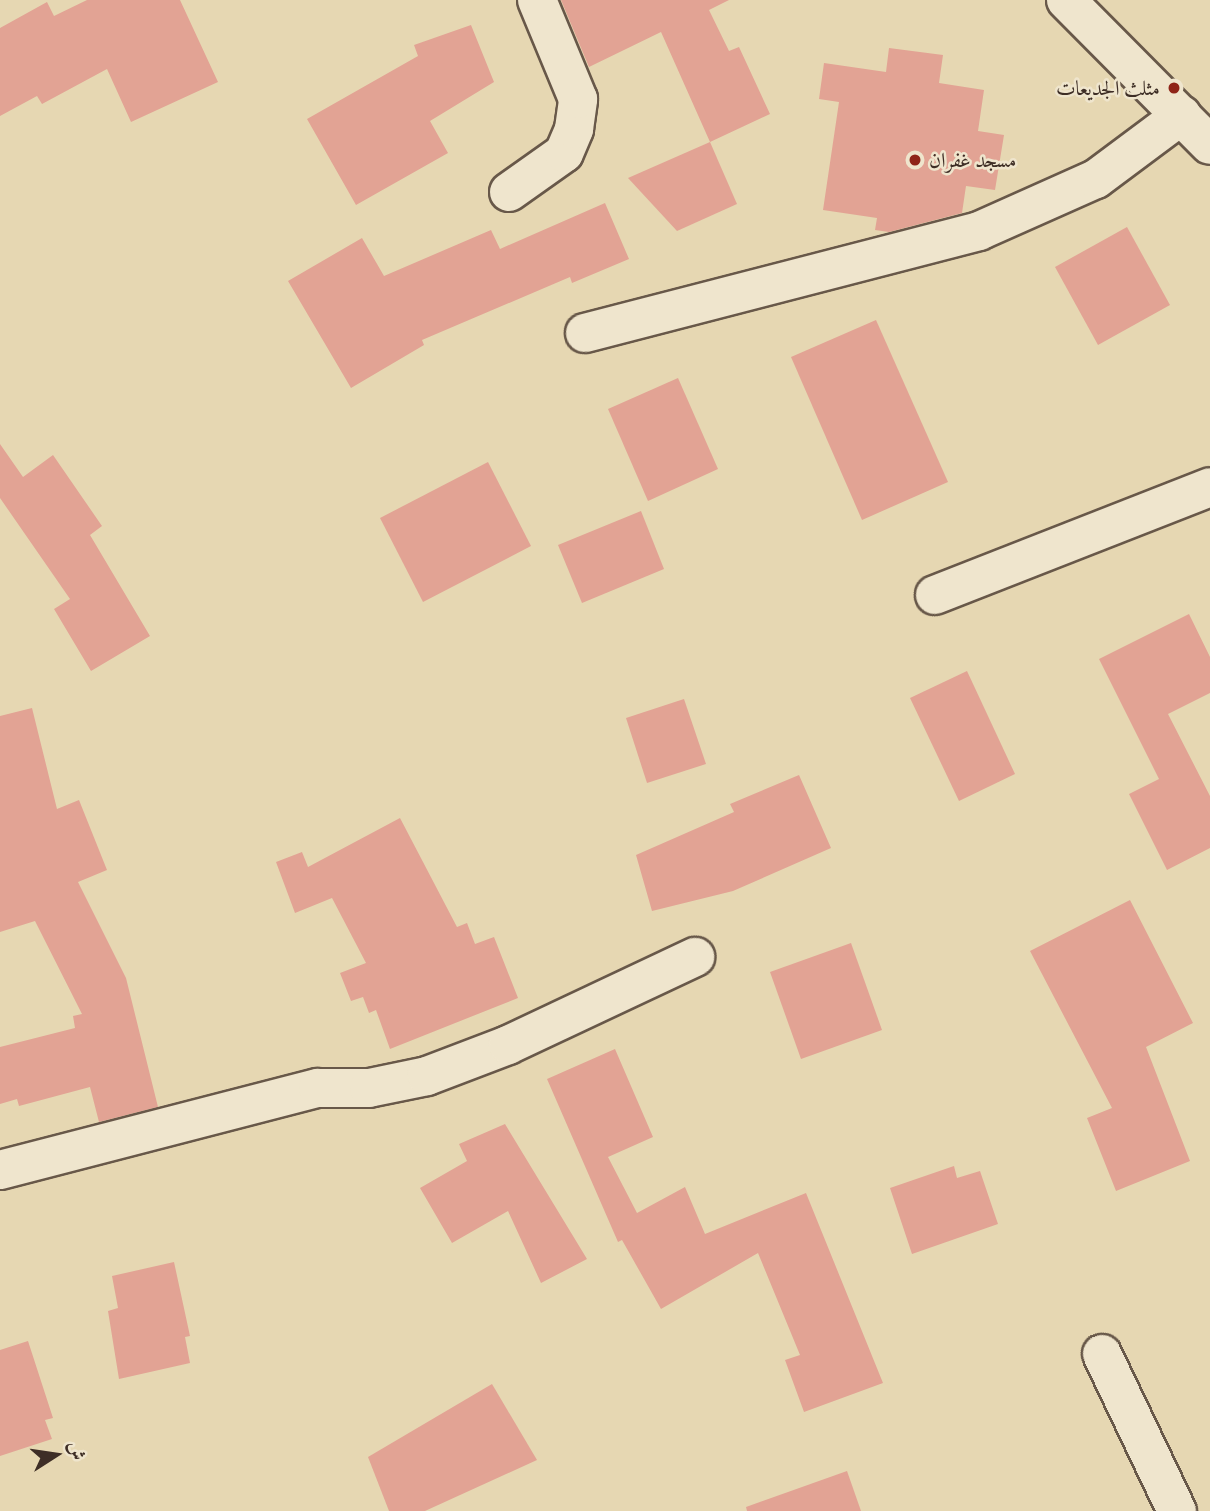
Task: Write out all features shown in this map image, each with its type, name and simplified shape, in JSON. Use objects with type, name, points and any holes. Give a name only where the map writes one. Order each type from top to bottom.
[{"type":"street","points":[[509,192],[564,153],[574,129],[578,99],[537,0]]},
{"type":"street","points":[[1066,0],[1210,145]]},
{"type":"street","points":[[585,333],[979,231],[1097,179],[1182,116]]},
{"type":"street","points":[[935,595],[1210,488]]},
{"type":"street","points":[[0,1170],[318,1088],[369,1088],[428,1076],[508,1045],[695,957]]},
{"type":"street","points":[[1102,1354],[1177,1511]]},
{"type":"building","points":[[87,0],[180,0],[218,82],[131,122],[107,69],[42,104],[37,96],[0,116],[0,28],[47,2],[54,16]]},
{"type":"building","points":[[561,0],[729,0],[709,10],[729,51],[739,47],[770,114],[710,142],[661,32],[589,67]]},
{"type":"building","points":[[471,25],[494,82],[430,121],[448,153],[356,205],[307,119],[418,56],[414,45]]},
{"type":"building","name":"مسجد غفران","points":[[889,48],[943,55],[939,83],[984,90],[978,131],[1004,135],[995,190],[966,186],[962,213],[889,232],[875,230],[877,218],[823,210],[839,102],[819,99],[824,63],[886,72]]},
{"type":"building","points":[[710,142],[737,204],[677,231],[628,178]]},
{"type":"building","points":[[605,203],[629,259],[572,283],[570,277],[422,340],[424,345],[351,388],[288,281],[362,238],[384,276],[491,230],[500,249]]},
{"type":"building","points":[[1127,227],[1170,305],[1098,345],[1055,267]]},
{"type":"building","points":[[876,320],[948,482],[862,520],[791,357]]},
{"type":"building","points":[[678,378],[718,469],[648,501],[608,409]]},
{"type":"building","points":[[0,444],[23,477],[53,455],[102,526],[90,535],[150,636],[91,671],[54,609],[70,599],[0,498]]},
{"type":"building","points":[[488,462],[531,546],[423,602],[380,518]]},
{"type":"building","points":[[641,511],[664,569],[582,603],[558,545]]},
{"type":"building","points":[[1189,614],[1210,657],[1210,693],[1168,714],[1210,796],[1210,848],[1167,870],[1129,794],[1159,779],[1099,659]]},
{"type":"building","points":[[967,671],[1015,774],[959,801],[910,698]]},
{"type":"building","points":[[684,699],[706,764],[647,783],[626,718]]},
{"type":"building","points":[[32,708],[57,809],[79,800],[107,870],[78,882],[126,978],[158,1107],[99,1122],[90,1087],[19,1106],[17,1099],[0,1104],[0,1047],[75,1028],[73,1016],[82,1014],[35,921],[0,932],[0,716]]},
{"type":"building","points":[[799,775],[831,848],[733,891],[652,911],[636,855],[734,812],[730,804]]},
{"type":"building","points":[[400,818],[457,927],[467,923],[475,944],[494,937],[518,998],[390,1049],[376,1010],[369,1013],[363,997],[351,1001],[340,973],[366,963],[332,898],[295,913],[276,862],[302,852],[308,867]]},
{"type":"building","points":[[1130,900],[1193,1023],[1146,1047],[1190,1161],[1116,1191],[1087,1118],[1112,1108],[1030,951]]},
{"type":"building","points":[[851,943],[882,1030],[801,1059],[770,972]]},
{"type":"building","points":[[615,1049],[653,1137],[608,1157],[637,1213],[685,1187],[705,1234],[806,1193],[883,1383],[804,1412],[785,1360],[800,1355],[758,1253],[661,1309],[622,1240],[618,1242],[547,1079]]},
{"type":"building","points":[[505,1124],[587,1259],[541,1283],[508,1211],[452,1243],[420,1188],[467,1161],[459,1144]]},
{"type":"building","points":[[954,1166],[957,1178],[980,1171],[998,1224],[912,1254],[890,1188]]},
{"type":"building","points":[[174,1262],[190,1336],[185,1337],[190,1363],[119,1379],[108,1311],[118,1308],[112,1276]]},
{"type":"building","points":[[28,1341],[53,1418],[45,1420],[52,1439],[0,1456],[0,1350]]},
{"type":"building","points":[[492,1384],[537,1460],[425,1511],[389,1511],[368,1457]]},
{"type":"building","points":[[847,1471],[861,1511],[747,1511],[746,1507]]},
{"type":"place","name":"مثلث الجديعات","points":[[1174,88]]},
{"type":"place","name":"مسجد غفران","points":[[915,160]]}]
